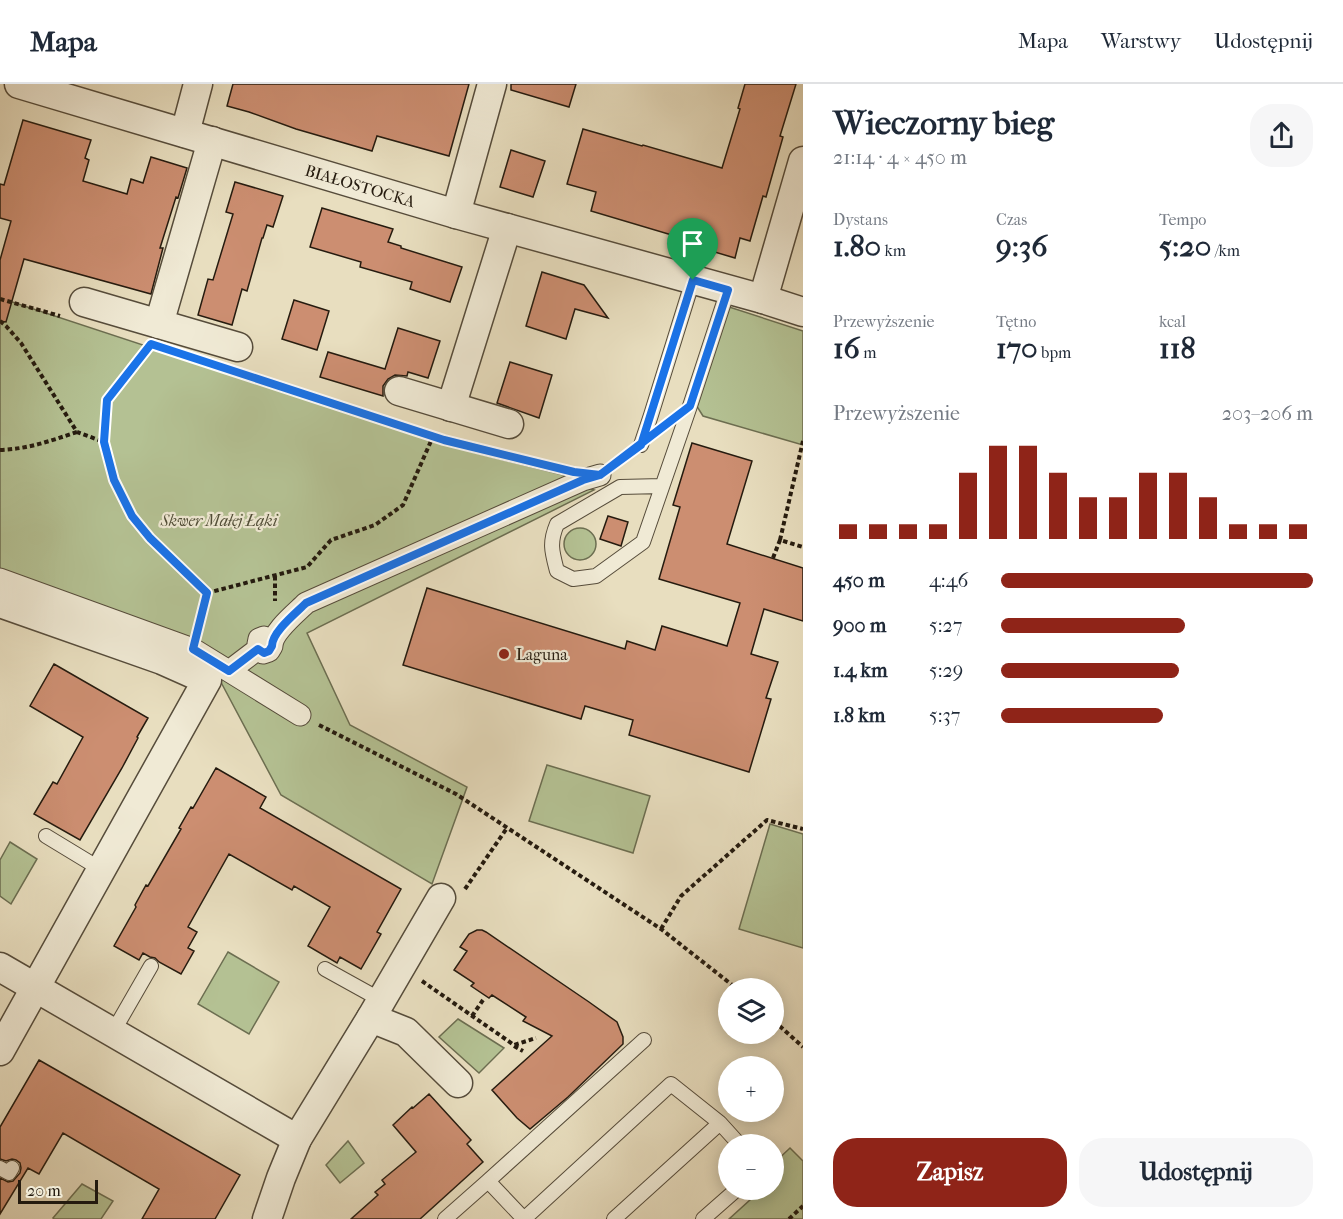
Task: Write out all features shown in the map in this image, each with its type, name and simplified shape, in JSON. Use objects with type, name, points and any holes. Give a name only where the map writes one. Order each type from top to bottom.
[{"type":"street","name":"BIAŁOSTOCKA","points":[[19,84],[456,214],[803,312]]},
{"type":"street","points":[[185,133],[198,84]]},
{"type":"street","points":[[456,214],[492,84]]},
{"type":"street","points":[[155,334],[212,141]]},
{"type":"street","points":[[763,299],[802,165]]},
{"type":"street","points":[[451,407],[507,228]]},
{"type":"street","points":[[75,310],[239,360]]},
{"type":"street","points":[[399,392],[509,424]]},
{"type":"street","points":[[229,671],[265,645],[306,603],[573,484],[600,475]]},
{"type":"street","points":[[0,579],[193,649],[300,715]]},
{"type":"street","points":[[0,603],[162,660],[207,680],[0,1052]]},
{"type":"street","points":[[267,1219],[297,1139],[376,1009],[452,894]]},
{"type":"street","points":[[0,967],[297,1139]]},
{"type":"street","points":[[376,1009],[406,1032],[458,1083]]},
{"type":"lane","points":[[641,445],[693,280]]},
{"type":"lane","points":[[662,486],[620,487],[557,524],[552,535],[551,548],[557,571],[573,579],[596,576],[643,542],[690,406],[728,290]]},
{"type":"lane","points":[[46,836],[102,870]]},
{"type":"lane","points":[[114,1032],[151,966]]},
{"type":"lane","points":[[326,969],[376,1009]]},
{"type":"lane","points":[[445,1219],[644,1040]]},
{"type":"lane","points":[[488,1181],[524,1219],[671,1084],[720,1123],[730,1134]]},
{"type":"lane","points":[[614,1219],[720,1123]]},
{"type":"lane","points":[[703,1219],[725,1200]]},
{"type":"path","points":[[0,299],[75,310]]},
{"type":"path","points":[[0,321],[21,343],[77,432],[104,442]]},
{"type":"path","points":[[155,334],[107,400],[104,442],[114,480],[132,516],[150,538],[207,593]]},
{"type":"path","points":[[239,360],[455,443],[574,472],[600,475]]},
{"type":"path","points":[[0,450],[43,444],[77,432]]},
{"type":"path","points":[[207,593],[308,567],[332,540],[375,525],[403,506],[431,441],[431,435]]},
{"type":"path","points":[[773,558],[780,540],[803,441]]},
{"type":"path","points":[[780,540],[803,547]]},
{"type":"path","points":[[193,649],[207,593]]},
{"type":"path","points":[[300,715],[456,794],[661,929],[723,978]]},
{"type":"path","points":[[661,929],[681,896],[767,820],[803,829]]},
{"type":"path","points":[[452,894],[507,828]]},
{"type":"path","points":[[414,975],[523,1052]]},
{"type":"path","points":[[472,1016],[483,1000]]},
{"type":"path","points":[[784,1030],[803,1047]]},
{"type":"path","points":[[514,1045],[536,1038]]},
{"type":"path","points":[[789,1219],[803,1206]]},
{"type":"green space","name":"Skwer Małej Łąki","points":[[0,298],[469,451],[583,480],[576,484],[594,490],[307,633],[350,725],[467,787],[432,884],[281,795],[215,671],[0,590]]},
{"type":"green space","points":[[723,305],[803,331],[803,445],[703,416],[691,397]]},
{"type":"green space","points":[[580,528],[591,533],[596,544],[591,555],[580,560],[569,555],[564,544],[569,533]]},
{"type":"green space","points":[[547,765],[650,796],[633,853],[529,821]]},
{"type":"green space","points":[[770,824],[803,834],[803,948],[739,929]]},
{"type":"green space","points":[[10,842],[37,859],[11,904],[0,896],[0,860]]},
{"type":"green space","points":[[228,952],[279,982],[249,1034],[198,1004]]},
{"type":"green space","points":[[458,1019],[504,1048],[479,1073],[439,1037]]},
{"type":"green space","points":[[348,1141],[364,1163],[340,1183],[326,1165]]},
{"type":"green space","points":[[790,1148],[803,1161],[803,1219],[729,1219],[750,1200],[784,1200],[784,1154]]},
{"type":"green space","points":[[82,1184],[113,1201],[101,1219],[54,1219],[53,1218]]},
{"type":"building","points":[[233,84],[469,84],[449,156],[377,136],[372,151],[227,106]]},
{"type":"building","points":[[511,84],[576,84],[569,107],[511,90]]},
{"type":"building","points":[[745,84],[796,84],[780,136],[783,137],[766,197],[763,196],[750,241],[740,238],[735,258],[691,245],[692,241],[591,211],[596,192],[567,184],[583,129],[722,168]]},
{"type":"building","points":[[23,120],[91,140],[85,158],[89,160],[83,181],[127,194],[131,179],[143,183],[151,157],[187,168],[160,248],[163,248],[151,294],[24,259],[6,322],[0,321],[0,260],[11,221],[0,218],[0,184],[4,185]]},
{"type":"building","points":[[511,150],[545,161],[533,197],[500,187]]},
{"type":"building","points":[[235,182],[283,196],[273,227],[267,225],[247,291],[242,289],[232,325],[198,315],[208,279],[213,280],[233,214],[226,212]]},
{"type":"building","points":[[322,208],[393,229],[388,242],[462,267],[450,302],[410,289],[412,282],[360,267],[361,262],[310,247]]},
{"type":"building","points":[[542,272],[584,285],[608,318],[575,309],[566,339],[526,326]]},
{"type":"building","points":[[294,300],[329,311],[317,350],[282,339]]},
{"type":"building","points":[[398,328],[440,341],[428,378],[408,372],[407,376],[395,375],[383,386],[383,396],[320,377],[328,352],[385,369]]},
{"type":"building","points":[[510,362],[552,375],[539,418],[497,403]]},
{"type":"building","points":[[692,443],[752,461],[727,544],[803,568],[803,621],[764,609],[751,654],[778,662],[766,698],[771,699],[749,772],[629,735],[633,720],[585,706],[581,719],[403,665],[427,588],[625,649],[627,641],[655,650],[662,626],[727,646],[740,603],[659,579],[680,507],[673,505]]},
{"type":"building","points":[[608,516],[628,522],[621,546],[600,539]]},
{"type":"building","points":[[54,664],[148,718],[80,840],[34,814],[53,782],[57,784],[83,737],[30,706]]},
{"type":"building","points":[[216,768],[266,797],[260,808],[401,889],[377,932],[381,934],[361,969],[340,957],[337,963],[308,946],[330,907],[294,886],[292,890],[229,854],[188,927],[197,932],[188,948],[194,951],[181,974],[155,958],[143,953],[139,960],[114,946],[146,885],[148,886],[191,807],[193,808]]},
{"type":"building","points":[[477,930],[486,932],[617,1022],[623,1037],[623,1044],[568,1097],[530,1129],[492,1090],[552,1036],[523,1021],[526,1017],[492,995],[489,998],[471,986],[474,983],[454,970],[467,951],[460,947],[469,934]]},
{"type":"building","points":[[39,1060],[240,1175],[215,1219],[142,1219],[159,1189],[63,1133],[39,1174],[28,1168],[0,1214],[0,1178],[8,1182],[13,1181],[21,1168],[20,1163],[16,1160],[0,1159],[0,1127]]},
{"type":"building","points":[[429,1094],[471,1140],[467,1144],[483,1162],[420,1219],[351,1219],[378,1195],[375,1192],[385,1184],[382,1180],[416,1152],[393,1125]]},
{"type":"place","name":"Laguna","points":[[504,654]]},
{"type":"route","points":[[693,280],[641,445],[600,475],[574,472],[444,440],[151,344],[107,400],[104,442],[114,480],[132,516],[150,538],[207,593],[193,649],[229,671],[258,649],[264,653],[269,651],[275,635],[306,603],[583,480],[600,475],[641,445],[690,406],[728,290],[693,280]]}]
